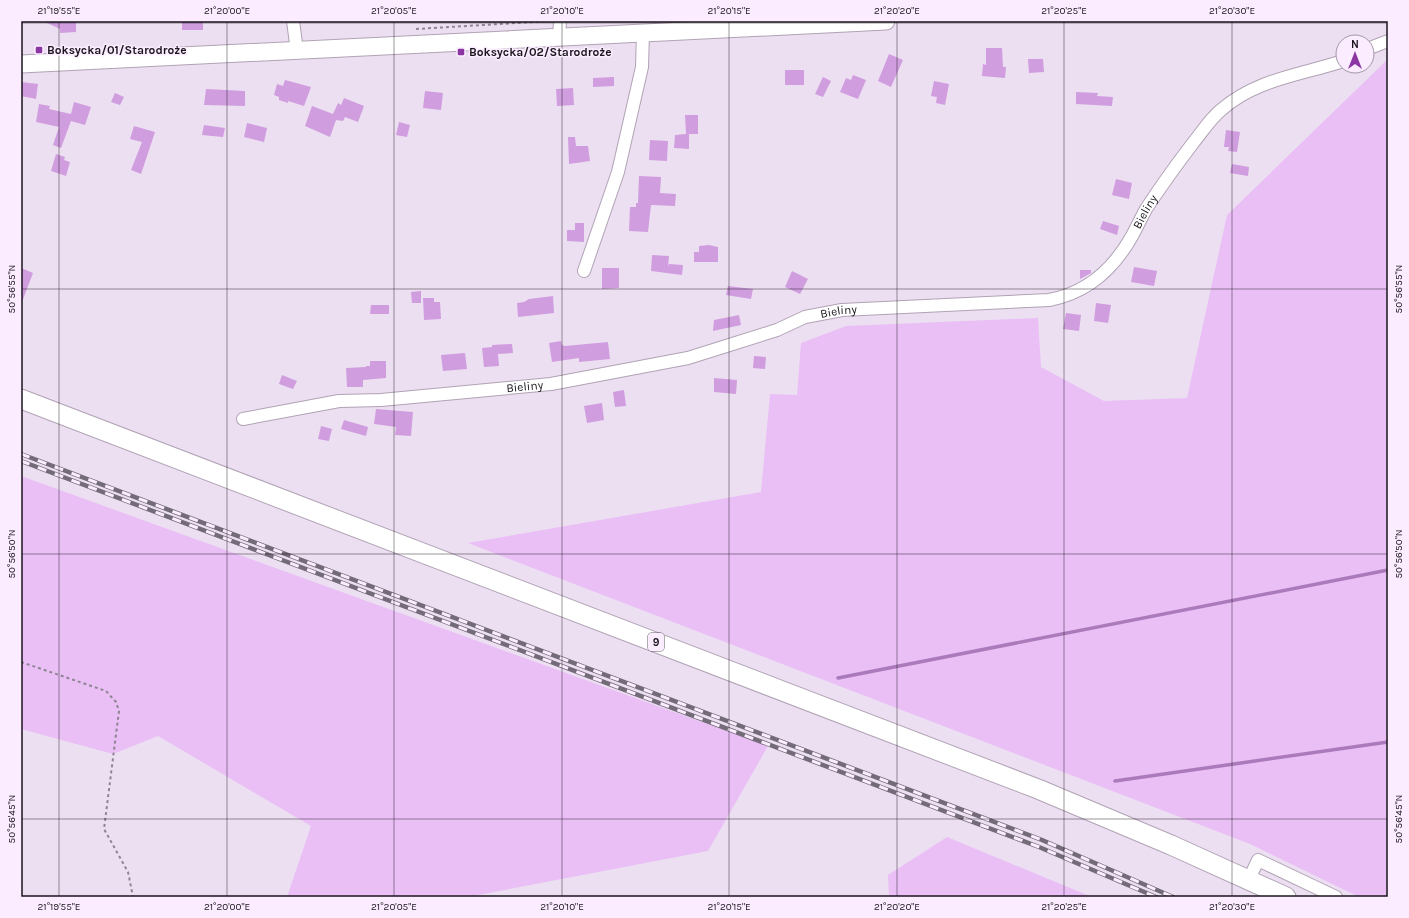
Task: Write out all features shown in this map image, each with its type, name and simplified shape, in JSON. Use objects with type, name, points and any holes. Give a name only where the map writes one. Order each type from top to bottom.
[{"type":"main road","points":[[21,64],[298,51],[560,29],[643,33],[886,21]]},
{"type":"main road","name":"9","points":[[21,399],[1038,789],[1249,879],[1286,897]]},
{"type":"street","points":[[292,21],[298,51]]},
{"type":"street","points":[[584,271],[618,172],[642,67],[643,33]]},
{"type":"street","points":[[1375,46],[1388,42]]},
{"type":"street","name":"Bieliny","points":[[243,419],[339,401],[381,400],[551,384],[688,358],[777,330],[805,317],[842,310],[1049,300],[1068,296],[1082,290],[1110,267],[1132,237],[1146,210],[1179,161],[1220,110],[1242,96],[1280,78],[1335,63]]},
{"type":"street","points":[[1249,879],[1258,860],[1336,897]]},
{"type":"path","points":[[21,662],[106,691],[116,702],[119,711],[104,829],[128,872],[133,897]]},
{"type":"shaded area","points":[[1388,59],[1388,897],[1359,897],[1250,844],[468,543],[761,492],[770,394],[797,395],[801,343],[846,326],[1038,318],[1041,367],[1104,401],[1187,398],[1227,215],[1373,74],[1375,74],[1375,72]]},
{"type":"shaded area","points":[[21,476],[768,746],[708,851],[468,897],[287,897],[311,826],[158,736],[113,754],[21,729]]},
{"type":"shaded area","points":[[947,837],[1092,897],[889,897],[888,875]]},
{"type":"building","points":[[43,21],[76,21],[76,32],[60,33],[60,29]]},
{"type":"building","points":[[182,21],[203,21],[203,30],[182,30]]},
{"type":"building","points":[[986,48],[1002,48],[1003,67],[1006,67],[1005,78],[982,76],[983,64],[986,65]]},
{"type":"building","points":[[889,54],[903,60],[891,87],[878,81]]},
{"type":"building","points":[[1028,59],[1043,59],[1044,72],[1029,73]]},
{"type":"building","points":[[785,70],[804,70],[804,85],[785,85]]},
{"type":"building","points":[[853,75],[866,80],[858,99],[840,92],[846,78],[851,80]]},
{"type":"building","points":[[614,77],[614,86],[593,87],[593,78]]},
{"type":"building","points":[[823,77],[831,81],[823,97],[815,94]]},
{"type":"building","points":[[285,80],[311,87],[304,106],[279,100],[279,97],[274,95],[277,84],[283,86]]},
{"type":"building","points":[[934,81],[949,84],[945,105],[936,103],[937,97],[931,96]]},
{"type":"building","points":[[21,82],[38,84],[36,99],[21,96]]},
{"type":"building","points":[[573,88],[574,105],[557,106],[556,89]]},
{"type":"building","points":[[206,89],[245,91],[245,106],[204,105]]},
{"type":"building","points":[[425,91],[443,93],[441,110],[423,108]]},
{"type":"building","points":[[1076,92],[1098,93],[1097,96],[1113,97],[1112,106],[1076,104]]},
{"type":"building","points":[[115,93],[124,97],[120,105],[111,102]]},
{"type":"building","points":[[344,98],[364,106],[358,122],[345,117],[343,121],[336,120],[330,137],[305,126],[312,106],[333,114],[338,103],[341,105]]},
{"type":"building","points":[[74,102],[91,107],[85,125],[71,121],[61,148],[53,145],[59,127],[36,122],[39,104],[50,106],[49,109],[71,114]]},
{"type":"building","points":[[685,115],[698,115],[698,134],[689,134],[689,149],[674,148],[675,135],[686,134]]},
{"type":"building","points":[[399,122],[410,125],[407,137],[396,135]]},
{"type":"building","points":[[247,123],[267,128],[264,142],[244,137]]},
{"type":"building","points":[[204,125],[225,128],[223,137],[202,135]]},
{"type":"building","points":[[134,126],[155,132],[141,174],[131,170],[142,142],[130,139]]},
{"type":"building","points":[[1226,130],[1240,132],[1237,152],[1228,151],[1229,147],[1224,147]]},
{"type":"building","points":[[568,137],[575,137],[576,146],[588,146],[590,161],[569,164]]},
{"type":"building","points":[[650,140],[668,141],[667,161],[649,160]]},
{"type":"building","points":[[56,154],[65,157],[64,160],[70,162],[66,176],[51,171]]},
{"type":"building","points":[[1232,164],[1249,167],[1248,176],[1230,173]]},
{"type":"building","points":[[639,176],[661,177],[660,193],[676,194],[675,206],[651,205],[648,232],[629,231],[630,207],[636,207],[636,203],[638,203]]},
{"type":"building","points":[[1116,179],[1132,183],[1129,199],[1112,195]]},
{"type":"building","points":[[1103,221],[1119,226],[1117,235],[1100,229]]},
{"type":"building","points":[[575,223],[584,223],[584,242],[567,241],[567,230],[575,230]]},
{"type":"building","points":[[709,245],[718,247],[718,262],[694,262],[694,252],[699,252],[699,246]]},
{"type":"building","points":[[652,255],[669,256],[668,267],[669,264],[683,265],[682,275],[651,271]]},
{"type":"building","points":[[1134,267],[1157,271],[1154,286],[1131,282]]},
{"type":"building","points":[[21,268],[33,273],[22,302],[21,302]]},
{"type":"building","points":[[602,268],[619,268],[619,288],[602,289]]},
{"type":"building","points":[[1080,270],[1091,270],[1091,273],[1080,279]]},
{"type":"building","points":[[792,271],[808,279],[800,294],[785,287]]},
{"type":"building","points":[[728,286],[753,289],[751,299],[726,295]]},
{"type":"building","points":[[421,291],[421,303],[412,303],[411,292]]},
{"type":"building","points":[[553,296],[554,313],[518,317],[517,303],[524,302],[529,299]]},
{"type":"building","points":[[423,298],[434,298],[434,302],[440,302],[441,319],[424,320]]},
{"type":"building","points":[[1096,303],[1111,305],[1108,323],[1094,321]]},
{"type":"building","points":[[371,305],[389,305],[389,314],[370,314]]},
{"type":"building","points":[[1066,313],[1081,315],[1079,331],[1063,329]]},
{"type":"building","points":[[739,315],[741,325],[713,331],[714,320]]},
{"type":"building","points":[[561,341],[562,345],[565,346],[608,342],[610,359],[579,362],[579,358],[552,362],[549,343]]},
{"type":"building","points":[[512,344],[513,353],[498,354],[499,366],[484,367],[482,348],[492,347],[492,345]]},
{"type":"building","points":[[465,353],[467,369],[443,371],[441,355]]},
{"type":"building","points":[[754,356],[766,357],[765,369],[753,368]]},
{"type":"building","points":[[370,361],[386,361],[386,378],[363,380],[363,387],[347,387],[346,368],[370,366]]},
{"type":"building","points":[[282,375],[297,381],[293,389],[279,384]]},
{"type":"building","points":[[714,378],[737,380],[736,394],[714,392]]},
{"type":"building","points":[[624,390],[626,406],[615,407],[613,392]]},
{"type":"building","points":[[602,403],[604,420],[587,423],[584,406]]},
{"type":"building","points":[[376,409],[413,412],[411,436],[395,435],[396,427],[374,424]]},
{"type":"building","points":[[344,420],[368,427],[366,436],[341,429]]},
{"type":"building","points":[[321,426],[332,429],[329,441],[318,439]]},
{"type":"waterway","points":[[838,678],[1388,570]]},
{"type":"waterway","points":[[1115,781],[1388,742]]},
{"type":"railway","points":[[21,454],[1042,840],[1173,897]]},
{"type":"railway","points":[[21,461],[1039,847],[1156,897]]},
{"type":"place","name":"Boksycka/01/Starodroże","points":[[39,50]]},
{"type":"place","name":"Boksycka/02/Starodroże","points":[[461,52]]}]
